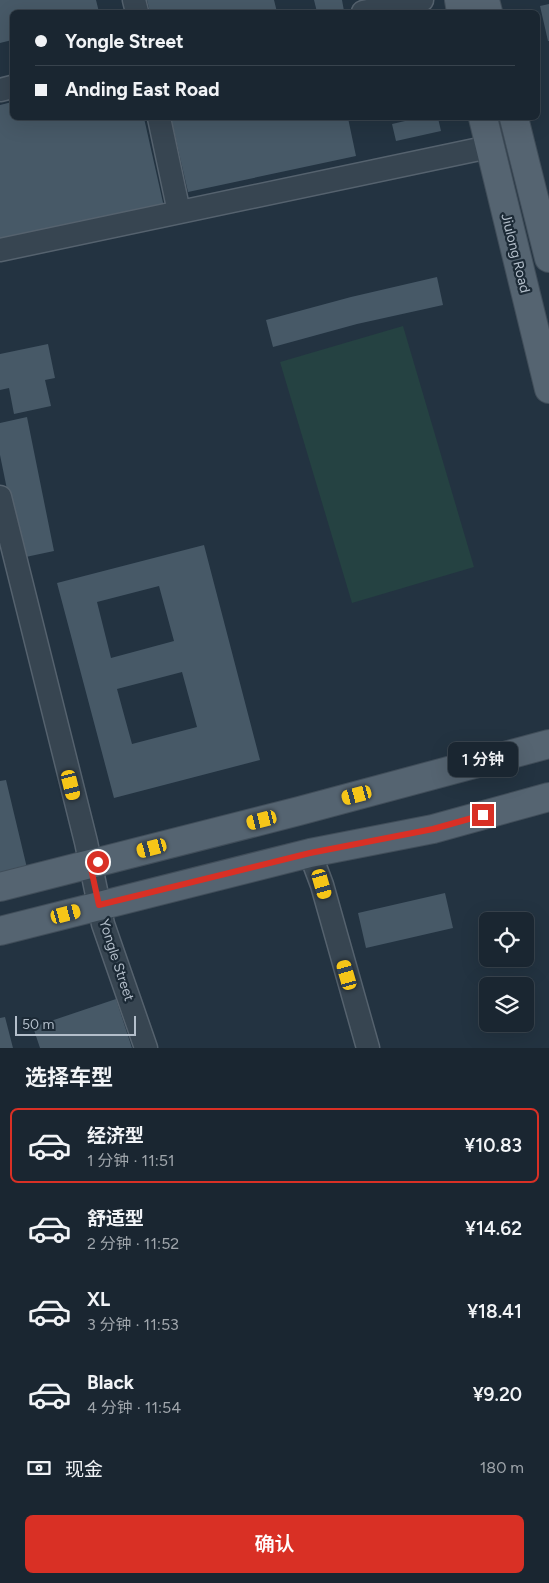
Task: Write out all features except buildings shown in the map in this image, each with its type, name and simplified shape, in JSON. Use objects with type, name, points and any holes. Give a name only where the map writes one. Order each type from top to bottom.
[{"type":"main road","name":"Jiulong Road","points":[[483,120],[549,389]]},
{"type":"main road","points":[[514,120],[549,258]]},
{"type":"main road","points":[[0,887],[88,853],[299,811],[549,744]]},
{"type":"main road","points":[[0,931],[310,853],[433,829],[549,797]]},
{"type":"street","points":[[373,10],[422,0]]},
{"type":"street","points":[[159,120],[179,212]]},
{"type":"street","points":[[0,250],[490,147]]},
{"type":"street","name":"Yongle Street","points":[[0,497],[104,924],[146,1048]]},
{"type":"street","points":[[310,853],[322,884],[368,1048]]},
{"type":"green space","points":[[403,326],[474,567],[352,603],[280,362]]},
{"type":"route","points":[[98,862],[90,864],[99,905],[310,853],[433,829],[483,815]]}]
